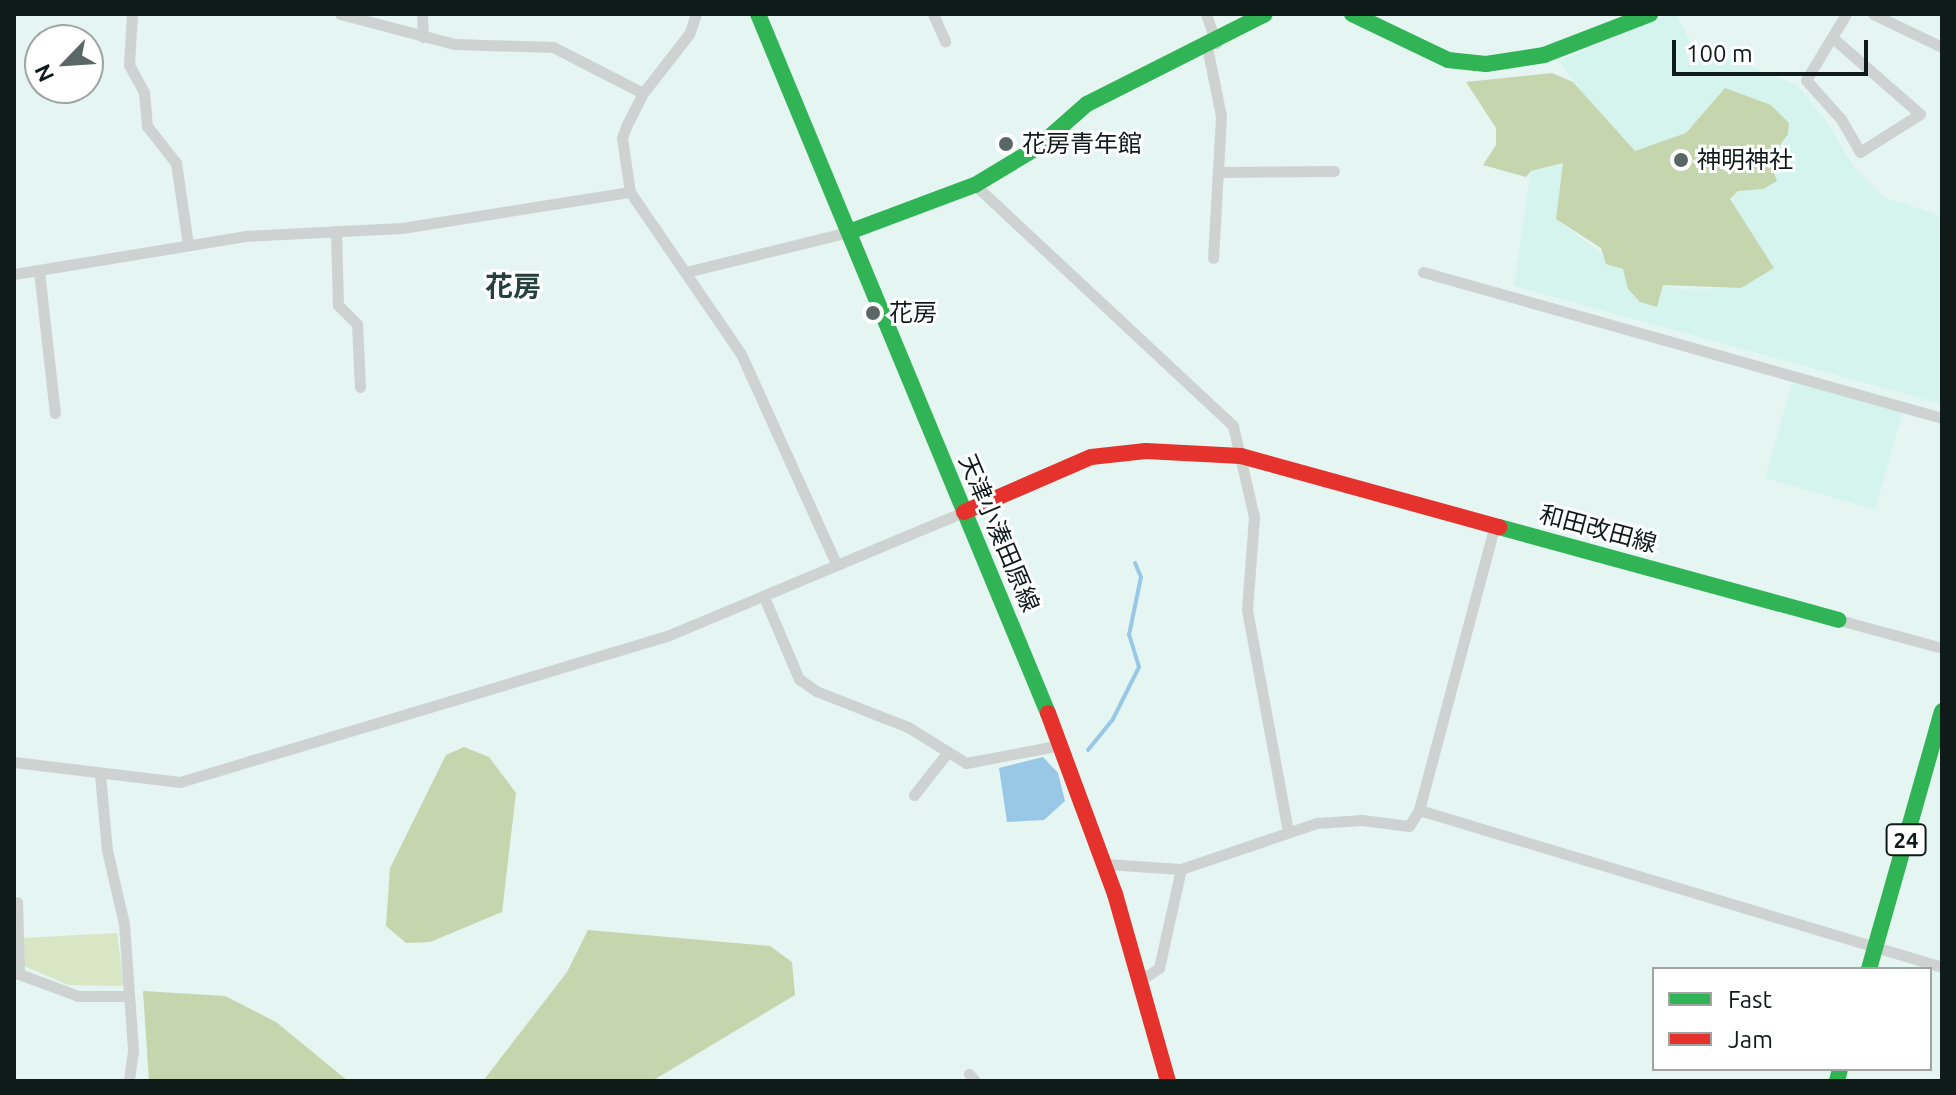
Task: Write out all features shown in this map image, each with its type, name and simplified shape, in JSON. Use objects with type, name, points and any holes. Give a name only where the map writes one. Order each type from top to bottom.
[{"type":"street","points":[[132,14],[129,65],[144,92],[147,126],[176,163],[188,244]]},
{"type":"street","points":[[340,14],[454,44],[553,47],[643,93]]},
{"type":"street","points":[[422,14],[423,37]]},
{"type":"street","points":[[696,14],[689,34],[643,93],[622,138],[630,192],[741,354],[836,563]]},
{"type":"street","name":"天津小湊田原線","points":[[758,14],[1061,745],[1106,864],[1168,1081]]},
{"type":"street","points":[[933,14],[945,41]]},
{"type":"street","points":[[1206,14],[1221,116],[1213,258]]},
{"type":"street","points":[[686,272],[849,232],[975,185],[1038,147],[1087,104],[1212,45],[1265,14]]},
{"type":"street","points":[[1352,14],[1448,60],[1486,64],[1544,55],[1650,14]]},
{"type":"street","points":[[1834,39],[1920,114],[1860,152],[1840,118],[1806,80],[1834,39],[1846,14]]},
{"type":"street","points":[[1873,14],[1942,47]]},
{"type":"street","points":[[1218,172],[1334,171]]},
{"type":"street","points":[[975,185],[1233,426],[1254,517],[1247,610],[1288,832]]},
{"type":"street","points":[[14,274],[188,244],[402,228],[630,192]]},
{"type":"street","points":[[336,231],[338,305],[357,324],[360,387]]},
{"type":"street","points":[[39,271],[55,413]]},
{"type":"street","points":[[1423,272],[1942,418]]},
{"type":"street","name":"和田改田線","points":[[964,512],[1091,457],[1146,451],[1241,456],[1942,648]]},
{"type":"street","points":[[14,762],[100,775],[180,782],[667,636],[964,512]]},
{"type":"street","points":[[1106,864],[1181,869],[1317,823],[1362,820],[1409,826],[1419,810],[1495,525]]},
{"type":"street","points":[[764,597],[799,679],[816,691],[908,727],[966,763],[1061,745]]},
{"type":"street","name":"24","points":[[1870,967],[1939,732],[1942,711]]},
{"type":"street","points":[[914,795],[947,753]]},
{"type":"street","points":[[100,775],[107,850],[124,924],[133,1051],[129,1081]]},
{"type":"street","points":[[1419,810],[1942,967]]},
{"type":"street","points":[[1141,980],[1159,968],[1181,869]]},
{"type":"street","points":[[17,902],[19,974],[78,996],[128,996]]},
{"type":"shaded area","points":[[1676,14],[1697,54],[1740,62],[1796,85],[1824,118],[1854,167],[1884,197],[1942,216],[1942,404],[1514,286],[1531,171],[1564,163],[1556,219],[1623,269],[1628,289],[1663,284],[1676,289],[1741,288],[1730,199],[1738,191],[1763,189],[1777,181],[1769,160],[1788,134],[1725,88],[1686,133],[1635,151],[1605,123],[1559,61]]},
{"type":"shaded area","points":[[1793,381],[1903,412],[1875,510],[1765,478]]},
{"type":"shaded area","points":[[117,933],[124,986],[69,985],[24,966],[22,938]]},
{"type":"green space","points":[[1552,73],[1573,82],[1635,151],[1686,133],[1725,88],[1771,105],[1789,123],[1788,134],[1769,160],[1777,181],[1763,189],[1738,191],[1730,199],[1774,268],[1741,288],[1663,285],[1657,307],[1640,302],[1628,289],[1623,269],[1606,264],[1601,248],[1556,219],[1563,163],[1531,171],[1526,177],[1483,165],[1496,145],[1496,128],[1466,82]]},
{"type":"green space","points":[[464,747],[489,757],[516,793],[502,912],[430,942],[406,943],[386,926],[390,868],[446,755]]},
{"type":"green space","points":[[588,930],[770,946],[792,962],[795,995],[652,1081],[483,1081],[567,972]]},
{"type":"green space","points":[[143,991],[225,996],[276,1022],[348,1081],[149,1081]]},
{"type":"water","points":[[1043,757],[1058,773],[1065,801],[1044,820],[1007,822],[999,768]]},
{"type":"waterway","points":[[1088,750],[1113,719],[1139,667],[1129,635],[1141,577],[1135,563]]},
{"type":"traffic: fast","points":[[758,14],[1048,713]]},
{"type":"traffic: fast","points":[[849,232],[975,185],[1038,147],[1087,104],[1265,14]]},
{"type":"traffic: fast","points":[[1352,14],[1448,60],[1486,64],[1544,55],[1650,14]]},
{"type":"traffic: fast","points":[[1499,527],[1839,620]]},
{"type":"traffic: fast","points":[[1870,967],[1942,711]]},
{"type":"traffic: fast","points":[[1837,1081],[1840,1071]]},
{"type":"traffic: jam","points":[[964,512],[1091,457],[1146,451],[1241,456],[1499,527]]},
{"type":"traffic: jam","points":[[1048,713],[1115,894],[1168,1081]]},
{"type":"place","name":"花房青年館","points":[[1006,144]]},
{"type":"place","name":"神明神社","points":[[1681,160]]},
{"type":"place","name":"花房","points":[[873,313]]},
{"type":"district","name":"花房","points":[[513,286]]}]
